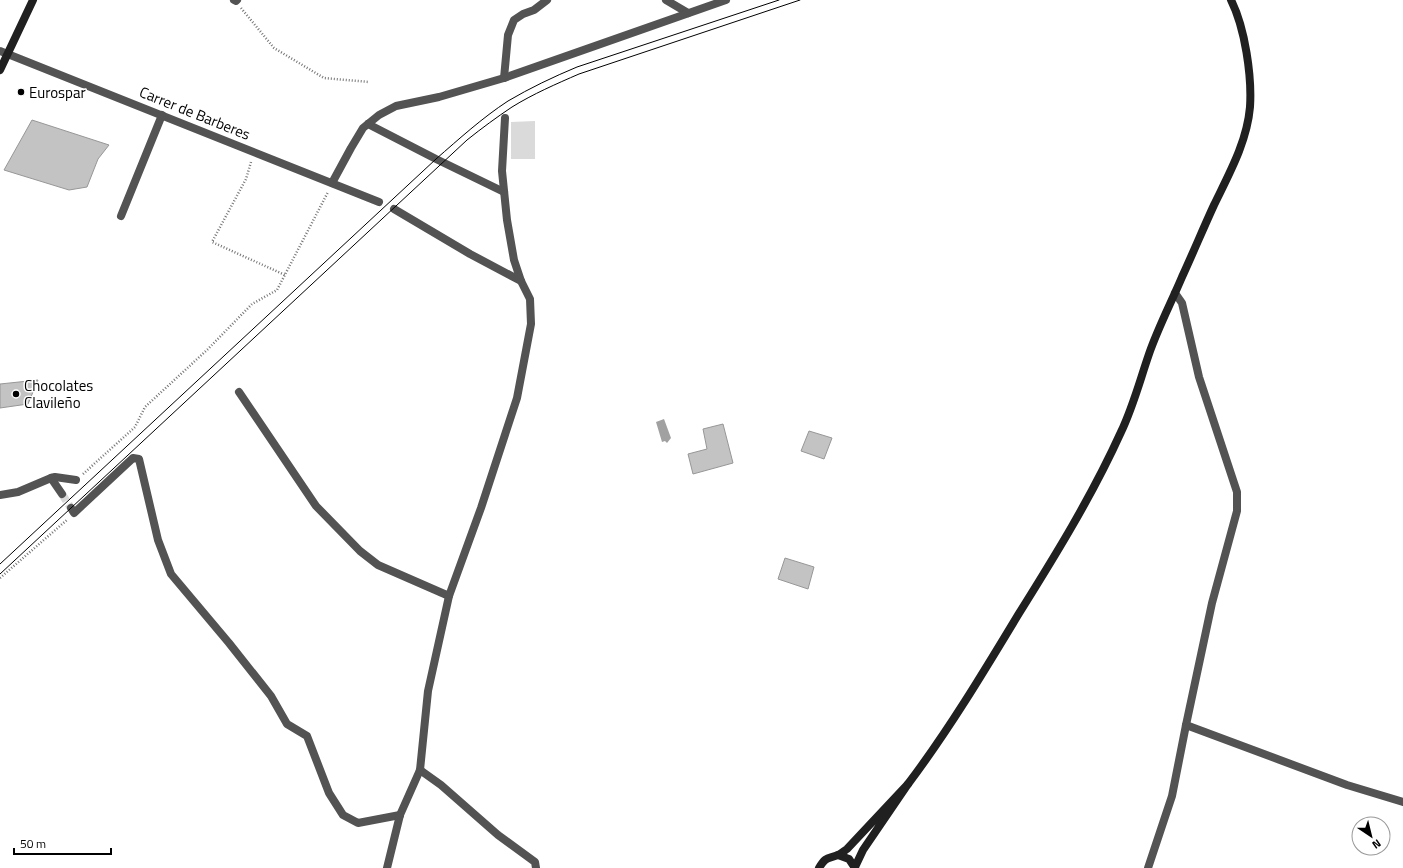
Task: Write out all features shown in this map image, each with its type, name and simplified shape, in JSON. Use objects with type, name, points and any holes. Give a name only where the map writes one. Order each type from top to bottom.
[{"type":"main road","points":[[0,70],[4,53],[34,0]]},
{"type":"main road","points":[[838,855],[848,859],[855,868],[863,850],[934,749],[980,677],[1063,541],[1092,491],[1122,430],[1139,386],[1149,352],[1243,140],[1250,107],[1248,69],[1244,40],[1239,20],[1231,0]]},
{"type":"main road","points":[[819,868],[824,861],[847,849],[860,837],[908,784]]},
{"type":"street","points":[[504,78],[508,35],[514,20],[522,14],[534,10],[547,0]]},
{"type":"street","points":[[666,0],[688,12]]},
{"type":"street","points":[[332,183],[363,128],[379,115],[396,106],[439,97],[504,78],[688,12],[726,0]]},
{"type":"street","name":"Carrer de Barberes","points":[[4,53],[379,202]]},
{"type":"street","points":[[121,216],[162,115]]},
{"type":"street","points":[[387,868],[400,815],[420,770],[428,691],[450,596],[517,398],[532,324],[530,299],[521,281],[511,245],[504,192],[502,171],[505,118]]},
{"type":"street","points":[[368,124],[504,192]]},
{"type":"street","points":[[394,209],[470,254],[521,281]]},
{"type":"street","points":[[1148,868],[1172,796],[1212,603],[1237,511],[1238,502],[1235,486],[1200,377],[1182,303],[1175,293]]},
{"type":"street","points":[[239,392],[316,506],[360,552],[378,565],[450,596]]},
{"type":"street","points":[[73,511],[133,458],[139,460],[158,540],[171,574],[266,690],[287,724],[307,736],[329,793],[343,815],[358,823],[400,815]]},
{"type":"street","points":[[0,496],[18,492],[55,477],[76,480]]},
{"type":"street","points":[[51,478],[62,494]]},
{"type":"street","points":[[1186,725],[1347,785],[1403,802]]},
{"type":"street","points":[[420,770],[441,785],[498,835],[535,862],[536,868]]},
{"type":"path","points":[[236,0],[274,48],[324,78],[369,82]]},
{"type":"path","points":[[254,152],[246,179],[212,242],[285,275]]},
{"type":"path","points":[[76,480],[135,427],[145,408],[208,349],[252,304],[277,290],[332,183]]},
{"type":"path","points":[[0,578],[73,511]]},
{"type":"shaded area","points":[[535,121],[535,159],[511,159],[511,122]]},
{"type":"shaded area","points":[[664,419],[671,438],[667,443],[665,441],[662,442],[656,422]]},
{"type":"building","points":[[32,120],[109,145],[98,159],[87,187],[69,190],[4,170]]},
{"type":"building","name":"Chocolates Clavileño","points":[[38,380],[28,404],[0,408],[0,384]]},
{"type":"building","points":[[723,424],[733,463],[693,474],[688,454],[707,449],[703,429]]},
{"type":"building","points":[[809,431],[832,438],[824,459],[801,451]]},
{"type":"building","points":[[785,558],[814,567],[808,589],[778,579]]},
{"type":"tunnel","points":[[62,494],[71,508]]},
{"type":"tram line","points":[[0,564],[436,159],[489,114],[533,87],[577,67],[779,0]]},
{"type":"tram line","points":[[0,574],[467,140],[495,119],[528,98],[579,74],[800,0]]},
{"type":"place","name":"Eurospar","points":[[21,92]]},
{"type":"place","name":"Chocolates Clavileño","points":[[16,394]]}]
